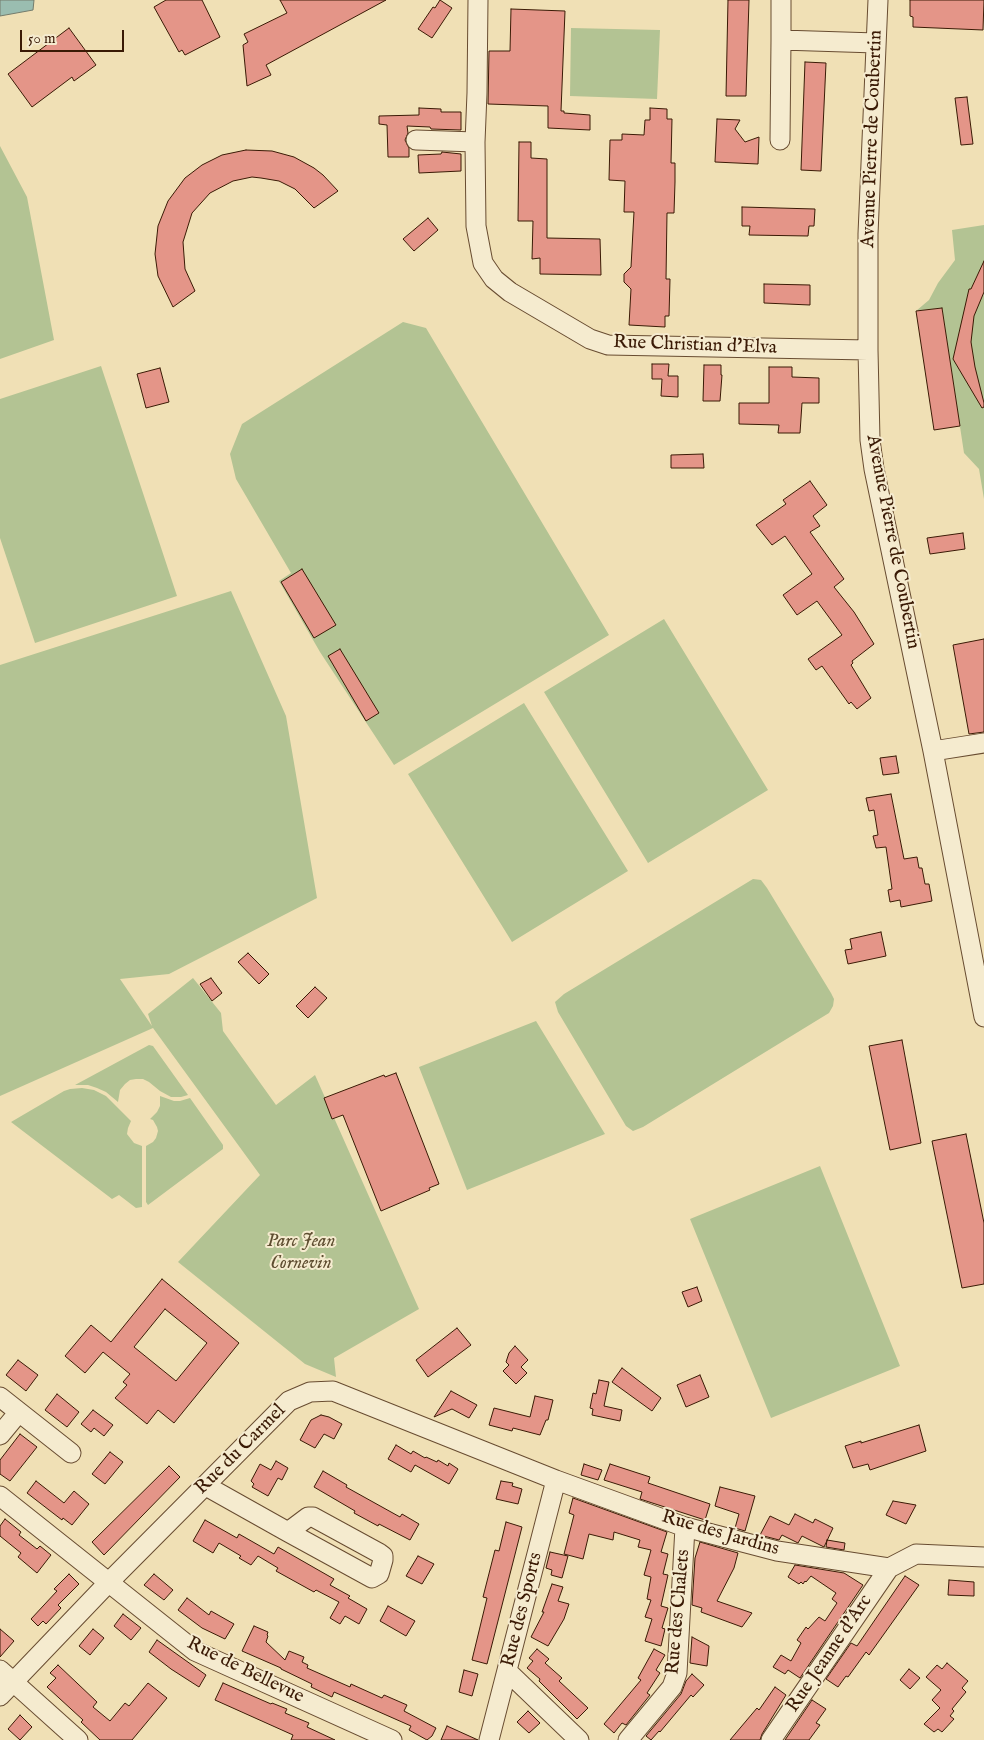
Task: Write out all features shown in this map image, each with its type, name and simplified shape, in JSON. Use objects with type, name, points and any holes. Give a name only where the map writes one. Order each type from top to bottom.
[{"type":"street","name":"Rue Christian d'Elva","points":[[478,0],[475,142],[476,226],[483,263],[494,279],[510,292],[590,339],[608,345],[868,350]]},
{"type":"street","points":[[780,140],[782,0]]},
{"type":"street","name":"Avenue Pierre de Coubertin","points":[[878,0],[868,234],[870,440],[874,469],[933,751],[983,1005]]},
{"type":"street","points":[[781,40],[876,43]]},
{"type":"street","points":[[416,140],[475,142]]},
{"type":"street","points":[[933,751],[984,743]]},
{"type":"street","name":"Rue du Carmel","points":[[0,1696],[109,1582],[289,1401],[310,1392],[333,1391],[556,1480]]},
{"type":"street","points":[[0,1397],[71,1453]]},
{"type":"street","points":[[0,1435],[19,1412]]},
{"type":"street","name":"Rue des Jardins","points":[[556,1480],[685,1527],[778,1552],[889,1568]]},
{"type":"street","name":"Rue des Sports","points":[[490,1740],[556,1480]]},
{"type":"street","points":[[206,1486],[288,1532]]},
{"type":"street","name":"Rue de Bellevue","points":[[0,1496],[195,1650],[392,1740]]},
{"type":"street","name":"Rue des Chalets","points":[[628,1740],[672,1688],[676,1673],[685,1527]]},
{"type":"street","points":[[889,1568],[916,1554],[984,1557]]},
{"type":"street","name":"Rue Jeanne d'Arc","points":[[771,1740],[889,1568]]},
{"type":"street","points":[[0,1670],[78,1740]]},
{"type":"street","points":[[507,1671],[579,1740]]},
{"type":"green space","points":[[571,28],[660,30],[657,99],[570,96]]},
{"type":"green space","points":[[0,146],[27,197],[54,340],[0,359]]},
{"type":"green space","points":[[984,225],[984,499],[979,469],[964,453],[942,308],[916,311],[929,300],[938,283],[955,260],[952,230]]},
{"type":"green space","points":[[403,322],[426,328],[609,635],[394,765],[320,652],[279,581],[291,573],[236,479],[230,454],[242,424]]},
{"type":"green space","points":[[101,366],[177,596],[35,643],[0,538],[0,399]]},
{"type":"green space","name":"Parc Jean Cornevin","points":[[231,591],[286,716],[317,898],[169,974],[120,979],[152,1026],[148,1014],[193,978],[221,1013],[223,1031],[276,1105],[315,1075],[419,1309],[334,1358],[336,1377],[305,1364],[178,1262],[260,1175],[153,1028],[0,1096],[0,665]]},
{"type":"green space","points":[[664,619],[768,790],[648,863],[544,692]]},
{"type":"green space","points":[[524,703],[628,871],[512,942],[408,774]]},
{"type":"green space","points":[[753,879],[761,880],[767,888],[831,993],[834,999],[833,1006],[829,1013],[643,1127],[633,1131],[626,1126],[558,1012],[555,1002],[564,994]]},
{"type":"green space","points":[[536,1021],[605,1134],[467,1190],[419,1067]]},
{"type":"green space","points":[[149,1045],[153,1046],[188,1095],[171,1097],[149,1082],[143,1079],[136,1079],[130,1080],[120,1090],[118,1102],[106,1092],[97,1088],[88,1085],[75,1085]]},
{"type":"green space","points":[[82,1088],[94,1090],[106,1096],[131,1121],[127,1134],[134,1143],[142,1146],[142,1207],[136,1208],[119,1195],[112,1199],[11,1122],[64,1091]]},
{"type":"green space","points":[[160,1096],[174,1101],[190,1098],[223,1145],[223,1149],[148,1205],[146,1202],[146,1146],[153,1142],[158,1131],[153,1120],[150,1119],[160,1106]]},
{"type":"green space","points":[[820,1166],[900,1366],[771,1418],[690,1219]]},
{"type":"shaded area","points":[[0,0],[34,0],[33,10],[0,16]]},
{"type":"building","points":[[166,0],[202,0],[220,37],[185,55],[182,50],[179,52],[154,7]]},
{"type":"building","points":[[280,0],[386,0],[266,65],[271,75],[247,86],[243,45],[248,42],[244,34],[287,13]]},
{"type":"building","points":[[440,0],[452,8],[432,38],[418,29]]},
{"type":"building","points":[[728,0],[749,0],[746,96],[726,96]]},
{"type":"building","points":[[910,0],[984,0],[983,30],[913,27],[913,17],[910,16]]},
{"type":"building","points":[[511,9],[565,11],[561,111],[564,111],[564,113],[590,115],[590,130],[548,128],[548,106],[488,104],[489,51],[510,51]]},
{"type":"building","points":[[69,28],[96,65],[74,81],[72,77],[32,107],[8,74]]},
{"type":"building","points":[[805,62],[826,63],[821,171],[801,170]]},
{"type":"building","points":[[967,97],[973,144],[961,145],[955,98]]},
{"type":"building","points":[[419,108],[441,109],[441,112],[461,112],[461,130],[407,126],[408,133],[405,140],[409,148],[409,157],[388,157],[387,125],[379,124],[379,116],[419,115]]},
{"type":"building","points":[[650,108],[667,109],[667,119],[672,119],[671,163],[675,163],[674,213],[667,213],[666,279],[670,279],[669,316],[665,316],[665,327],[629,325],[631,289],[624,282],[624,274],[631,267],[634,212],[624,212],[625,181],[609,180],[610,140],[622,140],[622,134],[644,135],[645,120],[650,120]]},
{"type":"building","points":[[717,119],[740,120],[735,129],[745,142],[759,137],[758,164],[715,162]]},
{"type":"building","points":[[519,142],[531,142],[531,158],[547,159],[547,238],[600,239],[601,275],[540,274],[540,258],[532,259],[533,221],[518,221]]},
{"type":"building","points":[[246,150],[272,151],[294,157],[314,168],[338,191],[314,208],[295,189],[279,181],[261,178],[252,177],[233,181],[210,193],[192,213],[183,242],[185,269],[195,291],[173,307],[158,276],[155,254],[158,226],[168,201],[185,178],[202,165],[222,155]]},
{"type":"building","points":[[442,152],[461,154],[461,171],[419,173],[418,155],[441,154]]},
{"type":"building","points":[[742,207],[815,209],[814,226],[809,226],[808,236],[749,235],[750,226],[742,226]]},
{"type":"building","points":[[428,218],[438,230],[414,251],[403,239]]},
{"type":"building","points":[[984,261],[984,292],[974,316],[971,342],[984,403],[982,408],[953,359],[969,289],[971,289]]},
{"type":"building","points":[[764,284],[810,285],[810,305],[764,303]]},
{"type":"building","points":[[942,308],[960,426],[934,430],[916,311]]},
{"type":"building","points":[[652,364],[669,364],[668,376],[678,376],[678,397],[661,396],[662,379],[652,379]]},
{"type":"building","points":[[704,365],[721,365],[720,401],[703,401]]},
{"type":"building","points":[[769,367],[792,367],[792,377],[819,378],[819,403],[802,403],[800,433],[778,433],[779,425],[739,424],[739,403],[769,403]]},
{"type":"building","points":[[160,368],[169,402],[146,408],[137,374]]},
{"type":"building","points":[[703,454],[704,468],[671,468],[671,455]]},
{"type":"building","points":[[810,481],[827,505],[813,516],[820,526],[810,532],[844,579],[834,587],[854,612],[874,644],[852,661],[851,665],[871,698],[857,709],[851,702],[849,704],[822,666],[816,670],[808,659],[842,635],[817,601],[797,615],[783,595],[812,574],[785,536],[772,545],[756,525],[786,504],[783,500]]},
{"type":"building","points":[[963,533],[965,549],[930,554],[927,538]]},
{"type":"building","points":[[302,569],[336,625],[314,638],[281,582]]},
{"type":"building","points":[[984,639],[984,732],[969,734],[953,645]]},
{"type":"building","points":[[340,649],[379,713],[366,721],[328,656]]},
{"type":"building","points":[[896,756],[899,773],[883,775],[880,758]]},
{"type":"building","points":[[891,794],[904,859],[917,857],[919,868],[922,868],[925,884],[929,884],[932,901],[901,907],[900,900],[890,902],[888,890],[892,889],[886,847],[876,848],[873,836],[878,835],[874,810],[869,811],[866,798]]},
{"type":"building","points":[[881,932],[886,956],[848,964],[845,950],[852,949],[850,939]]},
{"type":"building","points":[[248,953],[269,974],[259,984],[238,962]]},
{"type":"building","points":[[211,978],[222,993],[212,1001],[200,984]]},
{"type":"building","points":[[315,987],[327,998],[308,1018],[296,1006]]},
{"type":"building","points":[[902,1040],[921,1143],[890,1150],[869,1046]]},
{"type":"building","points":[[396,1073],[439,1184],[429,1188],[430,1190],[381,1211],[343,1115],[332,1119],[324,1098],[384,1075],[385,1077]]},
{"type":"building","points":[[966,1134],[984,1223],[984,1284],[962,1288],[932,1141]]},
{"type":"building","points":[[162,1279],[239,1343],[174,1423],[158,1410],[147,1424],[115,1398],[127,1385],[123,1382],[130,1374],[103,1352],[85,1373],[65,1356],[91,1325],[111,1342]],"holes":[[[165,1309],[207,1343],[176,1381],[134,1347]]]},
{"type":"building","points":[[697,1287],[702,1301],[688,1307],[682,1292]]},
{"type":"building","points":[[457,1328],[471,1345],[428,1377],[416,1360]]},
{"type":"building","points":[[515,1346],[528,1360],[521,1367],[527,1373],[516,1384],[503,1371],[509,1365],[506,1362],[509,1353]]},
{"type":"building","points":[[18,1360],[38,1375],[26,1391],[6,1375]]},
{"type":"building","points":[[622,1368],[661,1398],[652,1411],[612,1382]]},
{"type":"building","points":[[700,1375],[709,1397],[686,1407],[677,1385]]},
{"type":"building","points":[[599,1380],[609,1382],[604,1406],[622,1410],[620,1421],[592,1415],[593,1409],[590,1408],[593,1393],[596,1394]]},
{"type":"building","points":[[451,1391],[477,1405],[469,1418],[452,1409],[434,1417]]},
{"type":"building","points":[[57,1394],[79,1412],[67,1427],[45,1410]]},
{"type":"building","points":[[535,1396],[553,1400],[548,1420],[546,1420],[540,1435],[513,1428],[512,1431],[489,1425],[494,1408],[530,1417]]},
{"type":"building","points":[[93,1410],[113,1425],[104,1436],[94,1428],[91,1432],[81,1424]]},
{"type":"building","points":[[321,1415],[342,1424],[334,1439],[324,1434],[315,1448],[300,1440],[311,1420]]},
{"type":"building","points":[[919,1425],[926,1451],[870,1470],[868,1464],[853,1468],[845,1446]]},
{"type":"building","points":[[20,1434],[37,1447],[10,1481],[0,1474],[0,1460]]},
{"type":"building","points":[[396,1445],[411,1454],[413,1451],[425,1458],[437,1462],[438,1460],[448,1466],[449,1463],[458,1469],[449,1484],[415,1465],[411,1472],[388,1459]]},
{"type":"building","points":[[110,1452],[123,1462],[105,1484],[92,1474]]},
{"type":"building","points":[[276,1461],[288,1468],[282,1480],[278,1478],[268,1496],[252,1487],[254,1484],[251,1481],[260,1464],[271,1470]]},
{"type":"building","points":[[584,1464],[602,1470],[598,1480],[581,1475]]},
{"type":"building","points":[[610,1464],[650,1477],[648,1483],[710,1504],[705,1520],[640,1499],[642,1492],[604,1480]]},
{"type":"building","points":[[169,1466],[180,1477],[104,1555],[92,1542]]},
{"type":"building","points":[[323,1471],[347,1485],[346,1487],[400,1517],[402,1514],[419,1524],[410,1540],[354,1513],[355,1511],[314,1487]]},
{"type":"building","points":[[36,1481],[64,1503],[74,1491],[89,1504],[72,1525],[63,1518],[62,1520],[27,1493]]},
{"type":"building","points":[[501,1481],[513,1483],[512,1486],[522,1489],[518,1504],[496,1499]]},
{"type":"building","points":[[720,1487],[755,1496],[745,1531],[735,1528],[739,1514],[715,1506]]},
{"type":"building","points":[[573,1498],[667,1532],[661,1552],[668,1554],[663,1574],[668,1575],[661,1606],[668,1608],[662,1628],[665,1629],[661,1646],[645,1641],[652,1619],[645,1617],[651,1600],[647,1599],[651,1577],[644,1575],[651,1550],[638,1547],[640,1540],[614,1532],[613,1540],[589,1534],[583,1559],[564,1554],[574,1515],[569,1513]]},
{"type":"building","points":[[893,1501],[916,1505],[906,1524],[886,1515]]},
{"type":"building","points":[[795,1514],[813,1523],[815,1519],[833,1528],[824,1547],[802,1536],[798,1543],[782,1535],[779,1540],[760,1535],[770,1516],[789,1525]]},
{"type":"building","points":[[5,1519],[21,1532],[19,1535],[37,1549],[40,1546],[51,1555],[37,1573],[18,1557],[21,1553],[0,1536],[0,1526]]},
{"type":"building","points":[[205,1520],[237,1538],[239,1534],[274,1554],[278,1547],[334,1579],[330,1585],[350,1596],[348,1598],[367,1609],[359,1624],[345,1616],[340,1624],[330,1618],[339,1602],[316,1590],[314,1592],[276,1571],[278,1568],[258,1556],[251,1565],[239,1558],[241,1556],[219,1543],[213,1553],[193,1541]]},
{"type":"building","points":[[506,1522],[522,1527],[487,1664],[472,1660],[487,1598],[483,1597],[495,1550],[499,1551]]},
{"type":"building","points":[[827,1540],[845,1543],[844,1550],[826,1547]]},
{"type":"building","points":[[700,1542],[738,1553],[734,1568],[717,1601],[752,1613],[742,1627],[701,1612],[702,1608],[692,1605],[695,1558]]},
{"type":"building","points":[[550,1552],[568,1556],[562,1578],[551,1575],[552,1570],[546,1568]]},
{"type":"building","points":[[418,1556],[434,1564],[422,1584],[406,1576]]},
{"type":"building","points":[[795,1565],[844,1573],[863,1585],[800,1678],[788,1670],[785,1674],[773,1667],[781,1655],[791,1661],[801,1643],[797,1640],[806,1627],[808,1629],[819,1617],[825,1621],[837,1603],[832,1599],[836,1593],[811,1576],[803,1584],[801,1582],[799,1584],[788,1577]]},
{"type":"building","points":[[69,1574],[79,1584],[58,1605],[61,1608],[46,1624],[43,1621],[38,1626],[31,1619],[57,1591],[54,1589]]},
{"type":"building","points":[[154,1574],[173,1590],[164,1600],[144,1585]]},
{"type":"building","points":[[905,1576],[919,1585],[869,1655],[866,1652],[848,1677],[846,1676],[838,1687],[826,1679],[851,1643],[857,1646]]},
{"type":"building","points":[[949,1580],[974,1582],[974,1596],[948,1595]]},
{"type":"building","points":[[552,1584],[563,1587],[558,1601],[569,1604],[564,1619],[548,1646],[531,1637],[544,1612],[542,1612]]},
{"type":"building","points":[[187,1598],[209,1615],[211,1611],[234,1624],[225,1639],[202,1628],[178,1610]]},
{"type":"building","points":[[388,1606],[415,1621],[406,1636],[380,1621]]},
{"type":"building","points":[[123,1614],[141,1628],[131,1640],[114,1626]]},
{"type":"building","points":[[254,1626],[268,1632],[266,1642],[285,1660],[289,1651],[304,1657],[302,1662],[308,1665],[307,1668],[350,1687],[351,1684],[382,1698],[384,1695],[407,1705],[404,1711],[436,1728],[432,1736],[427,1740],[409,1730],[411,1726],[334,1692],[332,1697],[311,1687],[312,1684],[281,1668],[242,1651]]},
{"type":"building","points":[[0,1629],[14,1641],[0,1657]]},
{"type":"building","points":[[93,1629],[104,1638],[90,1655],[79,1646]]},
{"type":"building","points":[[692,1637],[709,1646],[707,1666],[690,1663]]},
{"type":"building","points":[[157,1640],[206,1675],[199,1687],[149,1652]]},
{"type":"building","points":[[537,1649],[549,1659],[545,1663],[562,1678],[559,1681],[588,1708],[577,1719],[539,1681],[540,1679],[527,1668],[533,1661],[529,1658]]},
{"type":"building","points":[[654,1649],[665,1655],[656,1670],[660,1673],[647,1693],[650,1695],[626,1725],[622,1723],[614,1733],[604,1724],[641,1680],[638,1678]]},
{"type":"building","points":[[947,1663],[968,1681],[962,1688],[966,1692],[952,1709],[954,1711],[950,1716],[954,1719],[942,1732],[938,1729],[934,1732],[924,1724],[940,1708],[932,1700],[941,1690],[926,1677],[937,1665],[942,1669]]},
{"type":"building","points":[[58,1665],[97,1702],[93,1707],[110,1721],[125,1703],[129,1706],[148,1683],[167,1698],[132,1740],[100,1740],[81,1722],[83,1720],[47,1687],[56,1678],[50,1673]]},
{"type":"building","points":[[909,1669],[920,1678],[910,1689],[900,1680]]},
{"type":"building","points":[[464,1670],[478,1674],[472,1696],[459,1692]]},
{"type":"building","points":[[692,1674],[704,1685],[693,1697],[691,1695],[651,1740],[646,1736],[681,1694],[686,1681]]},
{"type":"building","points":[[223,1683],[287,1709],[285,1713],[309,1723],[307,1727],[335,1740],[291,1740],[293,1735],[215,1700]]},
{"type":"building","points":[[775,1687],[786,1695],[760,1740],[730,1740],[757,1708],[759,1710]]},
{"type":"building","points":[[812,1700],[826,1709],[816,1723],[820,1725],[809,1740],[785,1740]]},
{"type":"building","points":[[528,1711],[540,1723],[529,1733],[517,1722]]},
{"type":"building","points":[[20,1715],[32,1727],[20,1740],[8,1729]]},
{"type":"building","points":[[447,1726],[478,1740],[441,1740]]}]
